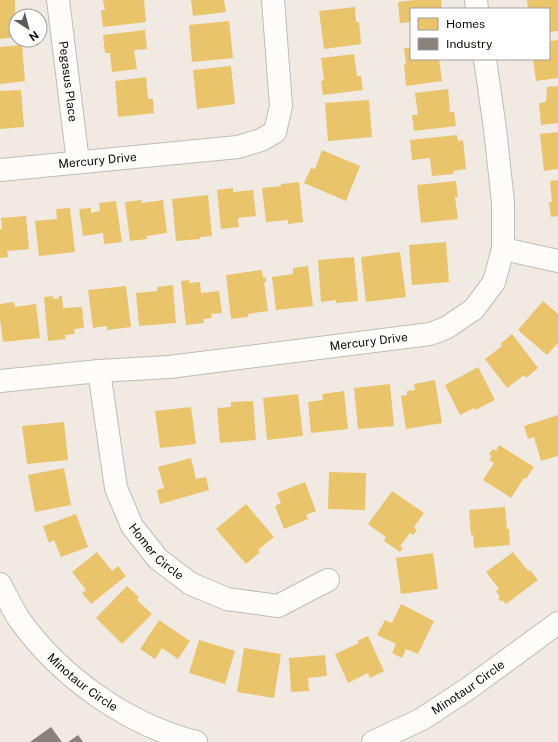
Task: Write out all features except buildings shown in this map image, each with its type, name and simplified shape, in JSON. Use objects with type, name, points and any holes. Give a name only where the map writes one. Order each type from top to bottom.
[{"type":"street","name":"Pegasus Place","points":[[58,0],[78,162]]},
{"type":"street","name":"Mercury Drive","points":[[0,170],[238,147],[261,140],[275,132],[281,106],[273,0]]},
{"type":"street","name":"Mercury Drive","points":[[0,381],[169,367],[430,334],[446,328],[474,309],[494,282],[503,249],[504,202],[496,129],[485,60]]},
{"type":"street","points":[[503,249],[558,261]]},
{"type":"street","name":"Homer Circle","points":[[99,372],[116,488],[132,526],[158,559],[191,584],[227,599],[278,606],[328,580]]},
{"type":"street","name":"Minotaur Circle","points":[[0,584],[19,618],[49,655],[96,696],[152,727],[196,742]]},
{"type":"street","name":"Minotaur Circle","points":[[373,742],[422,719],[469,688],[558,624]]}]
